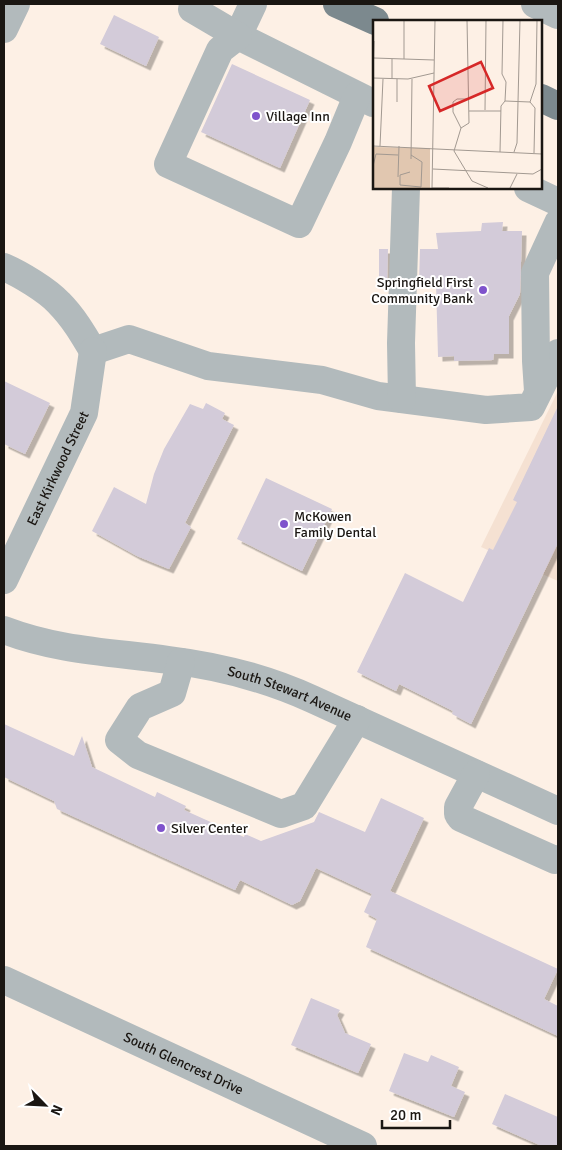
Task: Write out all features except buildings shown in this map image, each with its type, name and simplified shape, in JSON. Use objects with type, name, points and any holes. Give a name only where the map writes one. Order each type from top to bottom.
[{"type":"main road","points":[[337,4],[373,20]]},
{"type":"main road","points":[[542,98],[558,106]]},
{"type":"street","points":[[4,29],[16,4]]},
{"type":"street","points":[[189,5],[238,36],[366,99],[338,142],[299,224],[168,164],[220,50],[238,36],[253,4]]},
{"type":"street","points":[[535,4],[558,15]]},
{"type":"street","points":[[402,399],[401,343],[406,189]]},
{"type":"street","points":[[530,189],[558,202]]},
{"type":"street","points":[[538,393],[534,273],[558,223]]},
{"type":"street","points":[[4,267],[18,273],[58,302],[77,325],[92,351],[129,339],[208,366],[322,380],[378,396],[486,410],[531,407],[558,353]]},
{"type":"street","name":"East Kirkwood Street","points":[[4,580],[84,413],[92,351]]},
{"type":"street","name":"South Stewart Avenue","points":[[4,630],[53,645],[232,670],[273,683],[358,719],[558,811]]},
{"type":"street","points":[[181,662],[172,693],[140,707],[119,740],[138,756],[281,814],[304,806],[358,719]]},
{"type":"street","points":[[476,774],[458,807],[458,814],[461,818],[555,860],[558,859]]},
{"type":"street","name":"South Glencrest Drive","points":[[4,980],[362,1146]]},
{"type":"shaded area","points":[[558,391],[558,581],[481,547]]},
{"type":"place","name":"Village Inn","points":[[256,116]]},
{"type":"place","name":"Springfield First Community Bank","points":[[483,290]]},
{"type":"place","name":"McKowen Family Dental","points":[[284,524]]},
{"type":"place","name":"Silver Center","points":[[161,828]]}]
